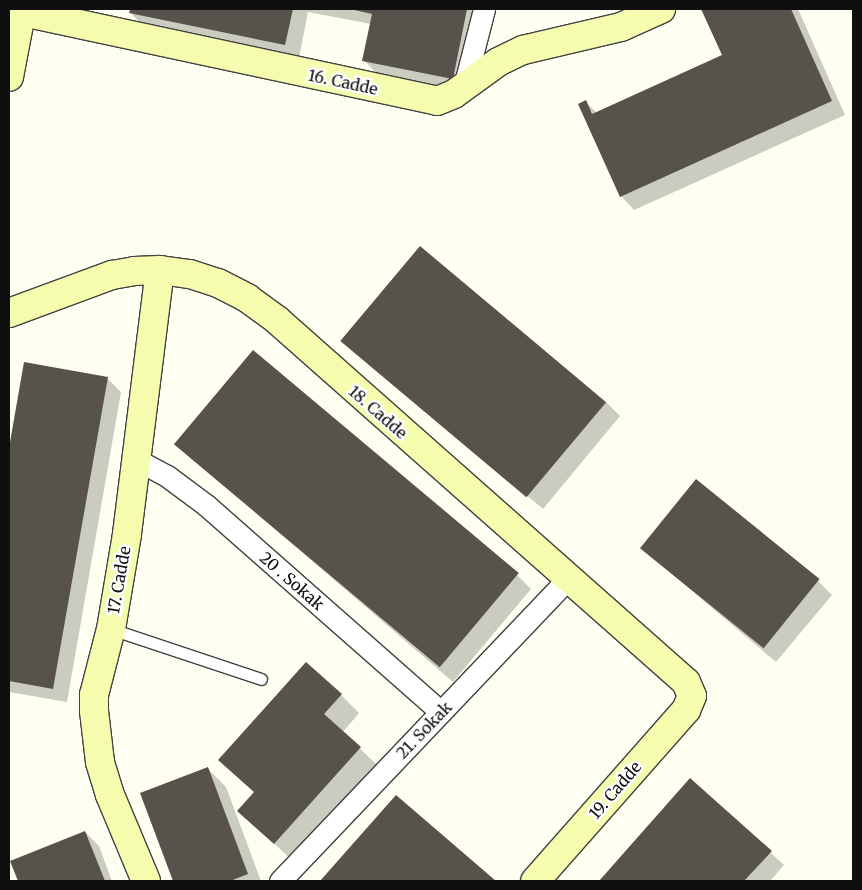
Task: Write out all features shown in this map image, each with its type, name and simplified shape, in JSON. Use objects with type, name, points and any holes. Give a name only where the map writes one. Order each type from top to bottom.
[{"type":"street","points":[[464,87],[484,9]]},
{"type":"street","name":"16. Cadde","points":[[17,10],[428,101],[444,100],[498,62],[524,50],[621,27],[661,9]]},
{"type":"street","points":[[9,77],[17,10]]},
{"type":"street","name":"18. Cadde","points":[[9,313],[112,275],[160,270],[190,274],[218,283],[247,298],[277,320],[686,682],[692,696]]},
{"type":"street","name":"17. Cadde","points":[[146,881],[110,795],[100,762],[95,733],[94,695],[111,629],[137,460],[160,270]]},
{"type":"street","name":"20 . Sokak","points":[[137,460],[167,476],[206,505],[441,712]]},
{"type":"street","name":"21. Sokak","points":[[280,881],[568,578]]},
{"type":"street","name":"19. Cadde","points":[[535,881],[686,710],[692,696]]},
{"type":"lane","points":[[111,629],[261,679]]},
{"type":"building","points":[[130,9],[293,9],[285,45],[129,13]]},
{"type":"building","points":[[350,9],[467,9],[453,79],[362,61],[372,14]]},
{"type":"building","points":[[701,9],[791,9],[832,101],[620,197],[578,104],[586,100],[592,114],[722,55]]},
{"type":"building","points":[[420,246],[606,402],[526,497],[340,341]]},
{"type":"building","points":[[253,350],[519,573],[440,667],[174,444]]},
{"type":"building","points":[[24,362],[108,377],[53,689],[9,681],[9,448]]},
{"type":"building","points":[[696,479],[820,579],[764,648],[640,548]]},
{"type":"building","points":[[306,662],[342,694],[324,714],[361,747],[274,844],[237,811],[254,792],[218,760]]},
{"type":"building","points":[[208,767],[248,874],[230,881],[173,881],[140,793]]},
{"type":"building","points":[[690,778],[772,851],[744,881],[599,881]]},
{"type":"building","points":[[396,795],[496,881],[320,881]]},
{"type":"building","points":[[85,831],[105,881],[18,881],[10,861]]}]
